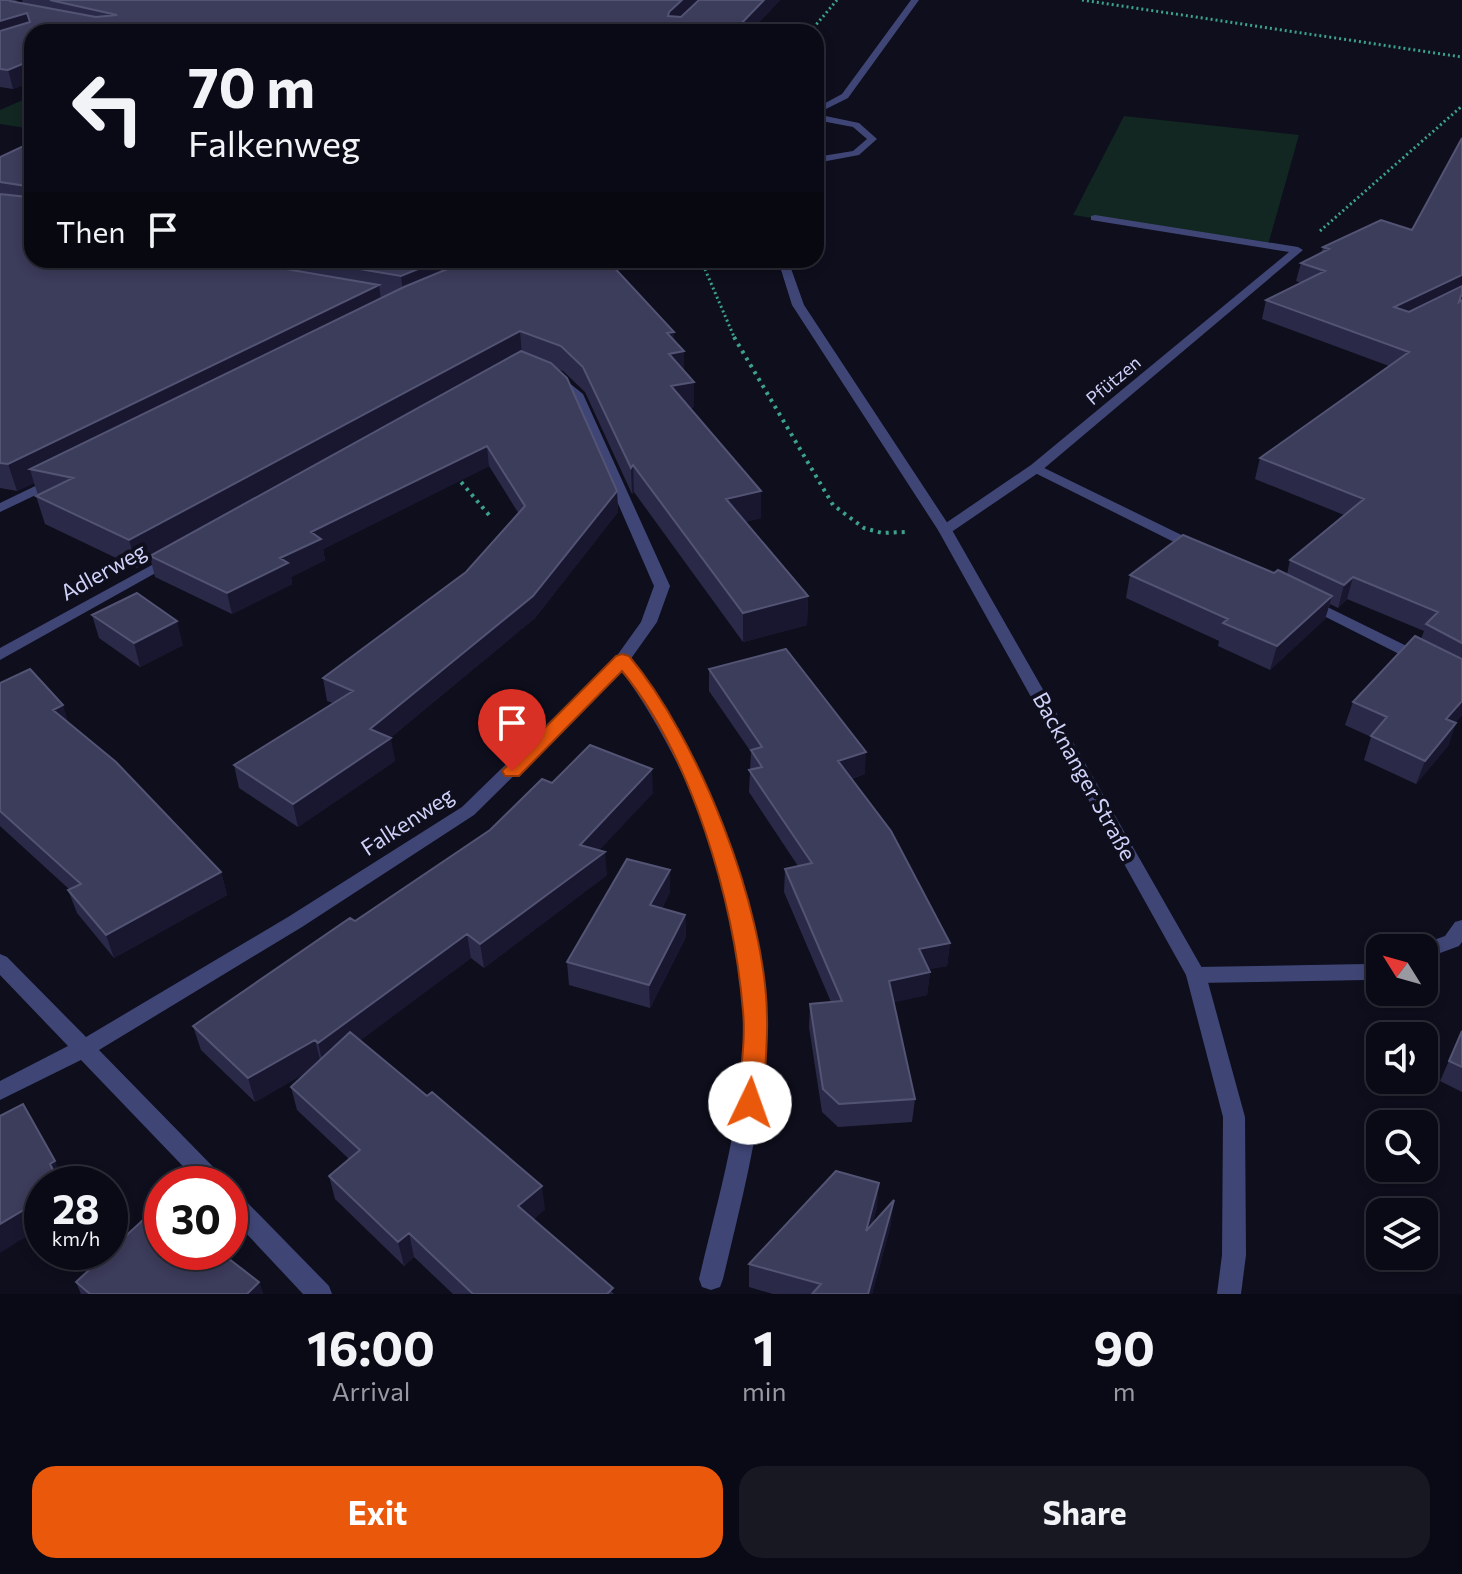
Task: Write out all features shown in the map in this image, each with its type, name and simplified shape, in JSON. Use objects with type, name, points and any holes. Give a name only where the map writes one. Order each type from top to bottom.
[{"type":"street","points":[[824,109],[845,96],[915,0]]},
{"type":"street","points":[[845,96],[845,121]]},
{"type":"street","points":[[824,116],[864,129],[872,139],[870,144],[845,157],[824,160]]},
{"type":"street","points":[[1095,218],[1298,250]]},
{"type":"street","name":"Pfützen","points":[[945,530],[1036,468],[1298,250]]},
{"type":"street","name":"Backnanger Straße","points":[[786,268],[798,305],[945,530],[1196,975],[1234,1117],[1234,1255],[1229,1294]]},
{"type":"street","name":"Falkenweg","points":[[0,1091],[85,1048],[295,922],[468,811],[622,660],[649,622],[662,586],[577,394],[558,377],[545,372]]},
{"type":"street","points":[[1036,468],[1206,552]]},
{"type":"street","points":[[0,508],[66,475]]},
{"type":"street","name":"Adlerweg","points":[[0,655],[189,548]]},
{"type":"street","points":[[1291,594],[1432,665]]},
{"type":"street","points":[[622,660],[651,694],[678,742],[716,836],[743,926],[756,1015],[750,1103],[711,1279]]},
{"type":"street","points":[[1438,946],[1459,938]]},
{"type":"street","points":[[0,962],[198,1166]]},
{"type":"street","points":[[1196,975],[1366,972]]},
{"type":"street","points":[[248,1219],[320,1294]]},
{"type":"path","points":[[817,24],[837,0]]},
{"type":"path","points":[[1082,0],[1462,57]]},
{"type":"path","points":[[1298,250],[1462,106]]},
{"type":"path","points":[[704,268],[734,337],[833,505],[864,528],[882,533],[945,530]]},
{"type":"path","points":[[449,468],[489,515]]},
{"type":"green space","points":[[24,100],[24,128],[0,124],[0,110]]},
{"type":"green space","points":[[1124,116],[1299,135],[1268,245],[1073,215]]},
{"type":"building","points":[[0,0],[96,17],[117,15],[50,0],[682,0],[668,16],[681,17],[699,0],[764,0],[741,24],[24,24],[24,63],[8,70],[0,69],[0,31],[30,22],[27,13],[0,21]]},
{"type":"building","points":[[1462,138],[1462,275],[1394,307],[1409,312],[1462,286],[1459,302],[1462,300],[1462,643],[1426,624],[1438,612],[1353,577],[1344,585],[1290,560],[1364,499],[1260,458],[1409,352],[1266,300],[1325,271],[1301,263],[1329,249],[1323,247],[1381,220],[1412,230]]},
{"type":"building","points":[[24,146],[24,186],[0,182],[0,157]]},
{"type":"building","points":[[0,194],[24,197],[24,268],[280,268],[379,285],[8,464],[0,463]]},
{"type":"building","points":[[354,268],[420,268],[401,276]]},
{"type":"building","points":[[450,268],[615,268],[674,332],[667,333],[684,351],[669,354],[694,382],[671,386],[761,491],[726,499],[808,596],[743,613],[633,465],[631,468],[583,367],[561,346],[520,331],[129,540],[36,496],[73,478],[30,469],[404,287]]},
{"type":"building","points":[[521,351],[551,363],[567,378],[617,491],[533,596],[370,729],[391,738],[293,804],[234,765],[353,691],[323,678],[466,572],[525,506],[487,446],[311,532],[321,539],[280,558],[288,563],[227,593],[150,556]]},
{"type":"building","points":[[1183,535],[1274,573],[1278,570],[1332,596],[1277,646],[1223,623],[1228,619],[1130,575]]},
{"type":"building","points":[[137,593],[177,621],[134,643],[92,615]]},
{"type":"building","points":[[1415,636],[1462,659],[1462,701],[1446,719],[1456,723],[1425,761],[1371,736],[1387,717],[1353,702]]},
{"type":"building","points":[[786,649],[866,752],[838,761],[891,831],[950,943],[919,949],[930,972],[889,981],[915,1099],[839,1104],[823,1089],[810,1004],[842,1001],[785,869],[812,863],[749,770],[762,767],[751,750],[762,747],[709,669]]},
{"type":"building","points":[[30,669],[63,705],[53,710],[116,762],[221,872],[106,935],[68,890],[81,884],[0,811],[0,683]]},
{"type":"building","points":[[590,745],[652,769],[580,845],[605,852],[480,944],[467,934],[318,1043],[315,1040],[248,1078],[193,1026],[350,918],[355,921],[490,830],[542,779],[552,783]]},
{"type":"building","points":[[627,859],[670,870],[650,905],[685,915],[649,985],[567,962]]},
{"type":"building","points":[[1462,1031],[1462,1067],[1449,1061]]},
{"type":"building","points":[[350,1032],[427,1096],[432,1092],[542,1186],[518,1206],[613,1288],[607,1294],[473,1294],[409,1233],[398,1242],[329,1176],[360,1150],[291,1087]]},
{"type":"building","points":[[23,1104],[55,1161],[51,1166],[24,1166],[24,1210],[0,1224],[0,1116]]},
{"type":"building","points":[[836,1171],[879,1183],[866,1231],[894,1200],[868,1294],[812,1294],[821,1284],[749,1264]]},
{"type":"building","points":[[144,1219],[144,1270],[243,1270],[259,1282],[247,1294],[90,1294],[76,1282],[89,1270],[128,1270],[128,1234]]},
{"type":"route","points":[[512,771],[622,660],[651,694],[678,742],[716,836],[743,926],[756,1015],[750,1103]]}]
